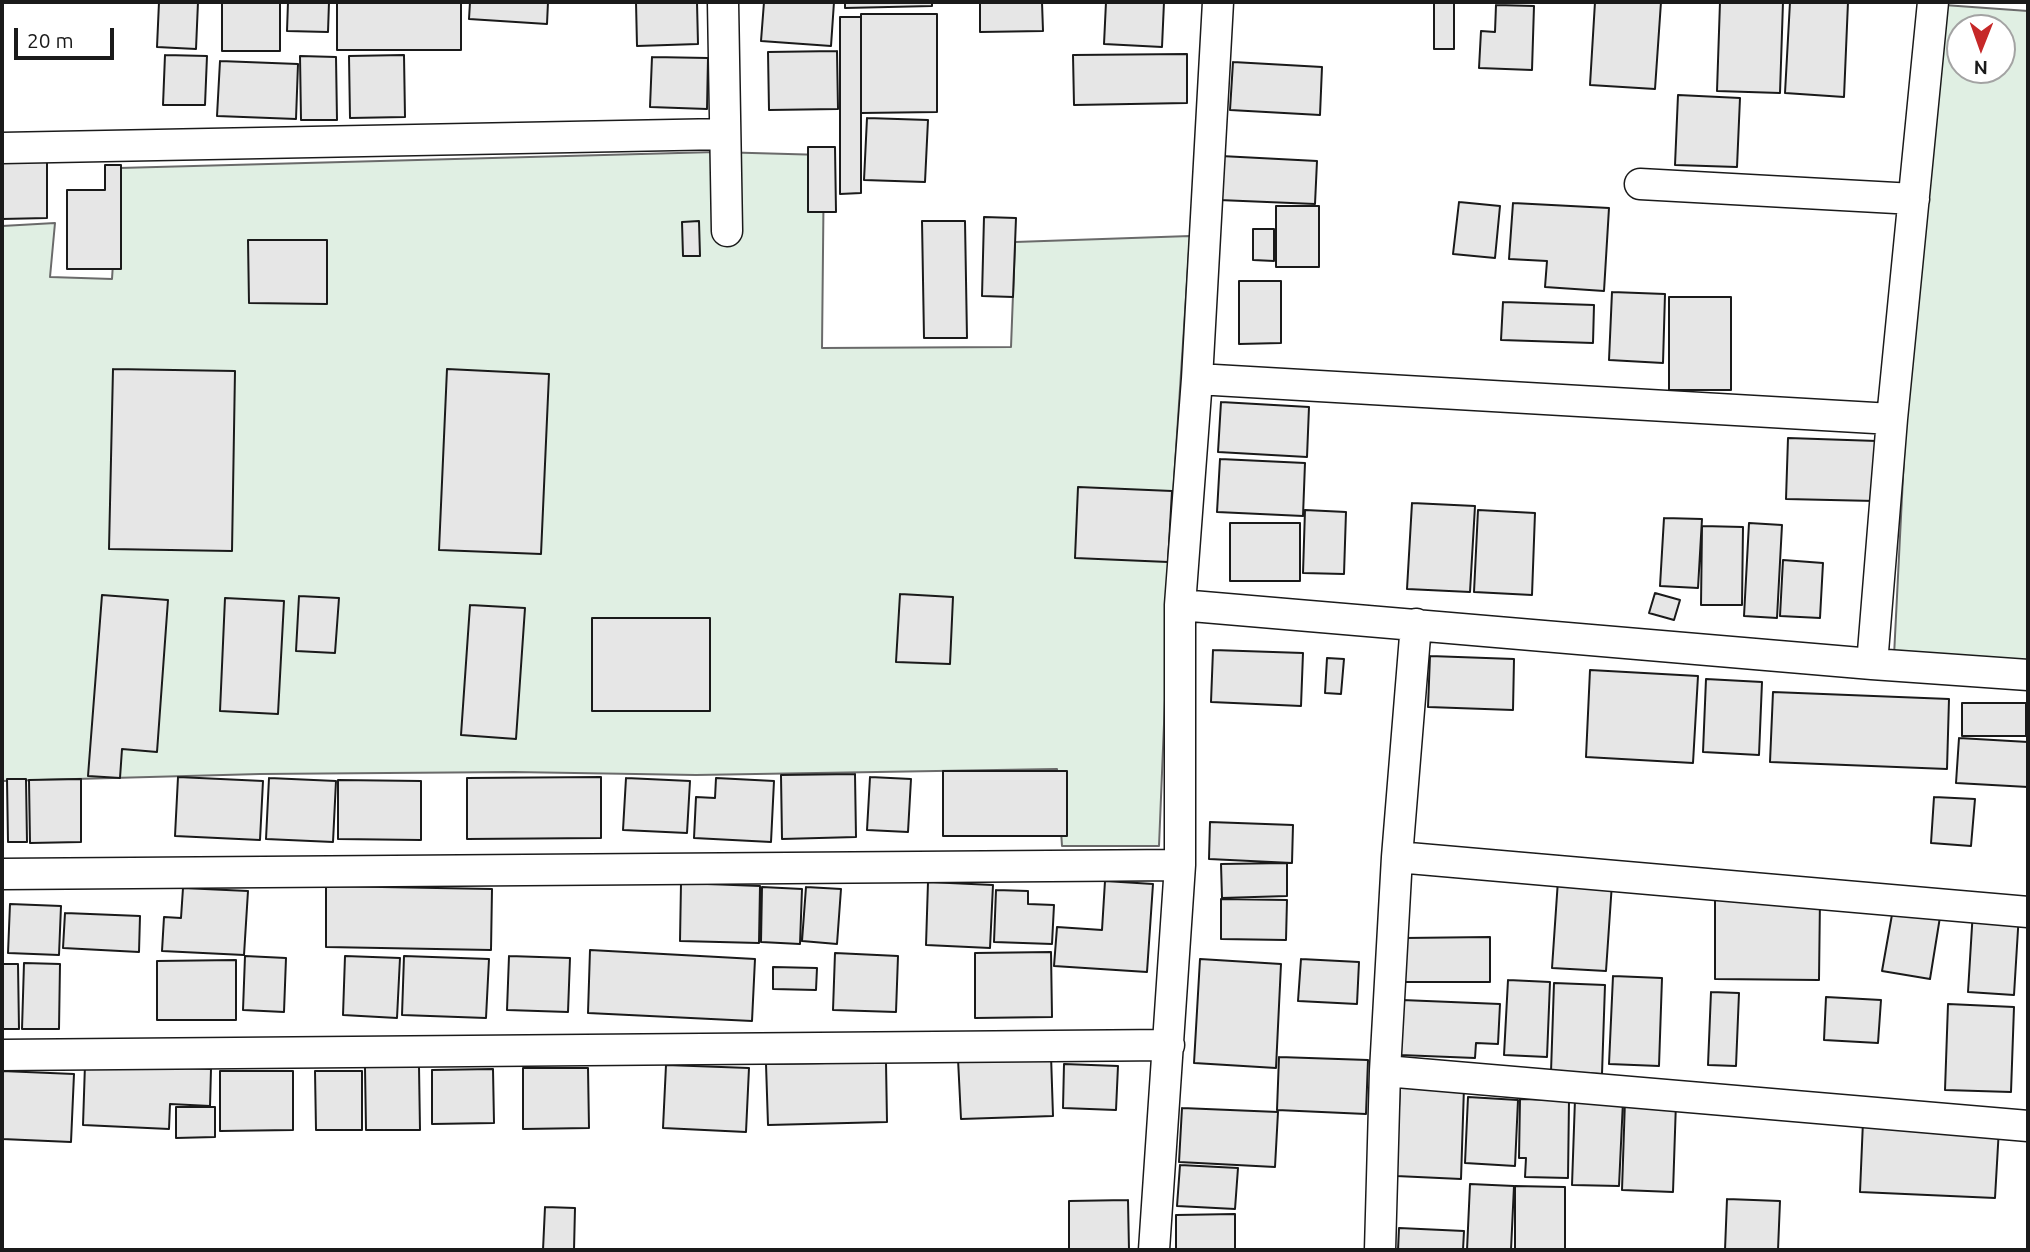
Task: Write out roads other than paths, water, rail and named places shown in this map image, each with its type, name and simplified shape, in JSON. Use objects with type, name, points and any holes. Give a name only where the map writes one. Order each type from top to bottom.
[{"type":"street","points":[[723,2],[727,231]]},
{"type":"street","points":[[1154,1250],[1180,865],[1180,605],[1197,379],[1218,2]]},
{"type":"street","points":[[1872,664],[1892,419],[1933,2]]},
{"type":"street","points":[[2,148],[725,134]]},
{"type":"street","points":[[1640,184],[1914,199]]},
{"type":"street","points":[[1197,379],[1892,419]]},
{"type":"street","points":[[1180,605],[2028,675]]},
{"type":"street","points":[[1380,1250],[1385,1070],[1397,857],[1416,624]]},
{"type":"street","points":[[1397,857],[2028,912]]},
{"type":"street","points":[[2,874],[1180,865]]},
{"type":"street","points":[[2,1055],[1169,1045]]},
{"type":"street","points":[[1385,1070],[2028,1126]]}]
